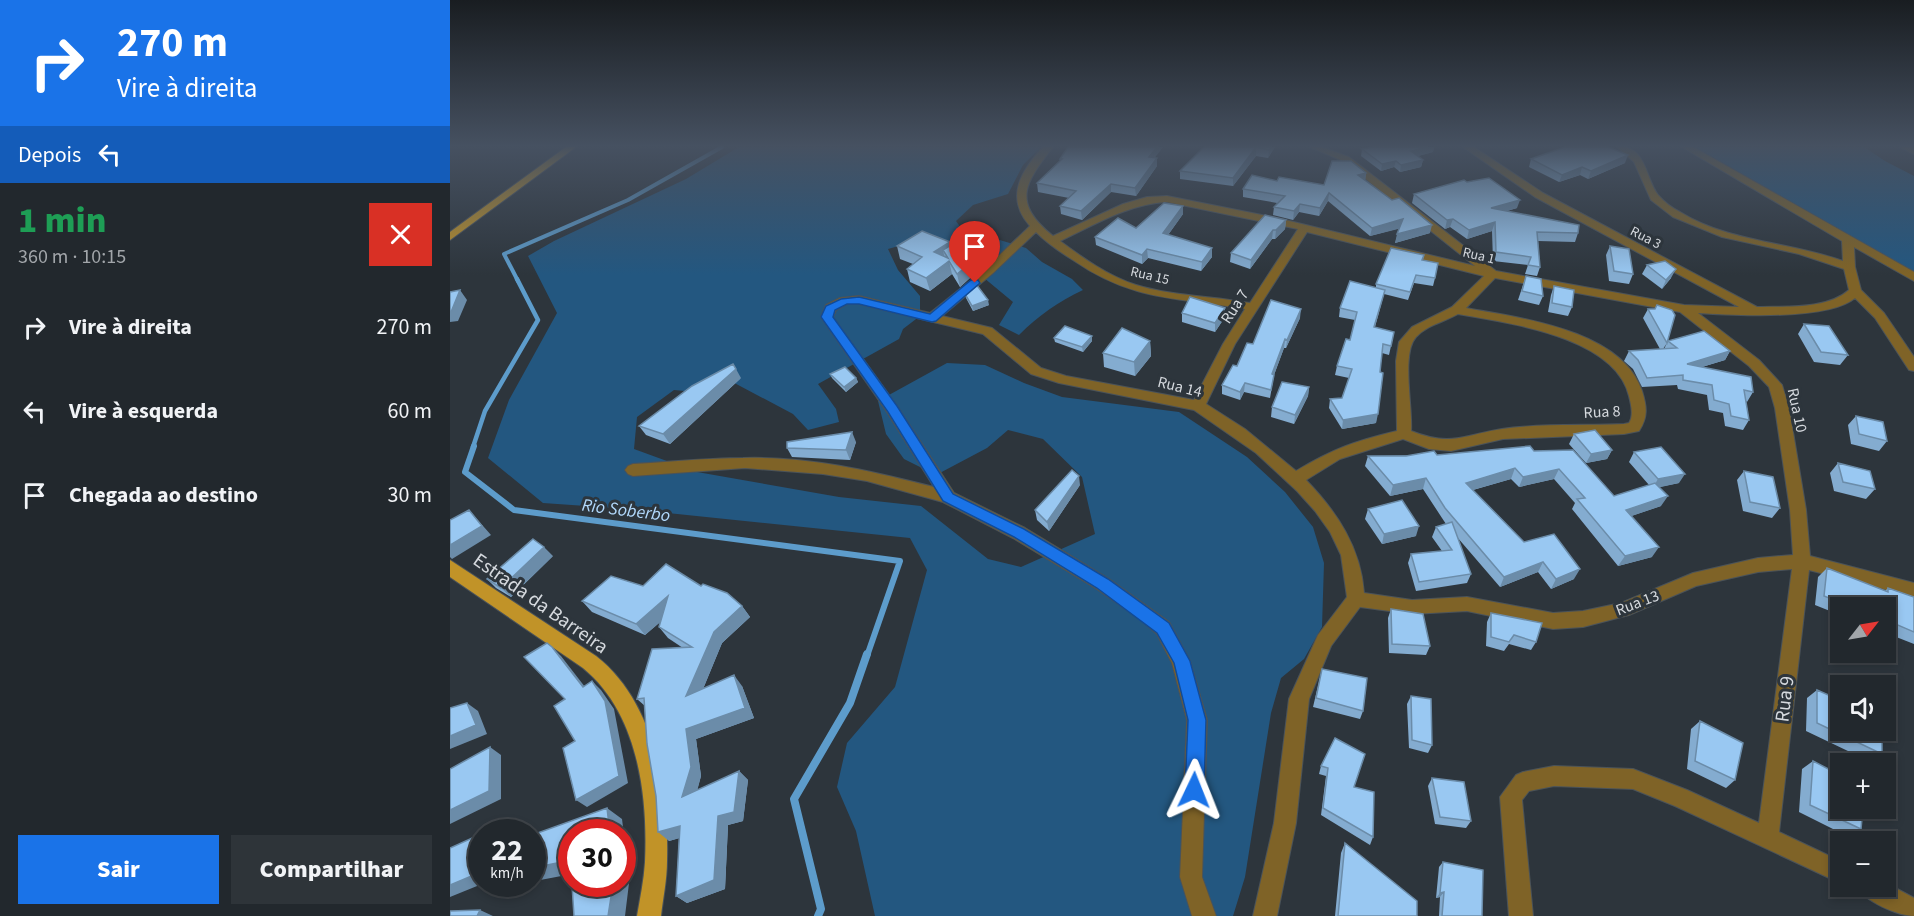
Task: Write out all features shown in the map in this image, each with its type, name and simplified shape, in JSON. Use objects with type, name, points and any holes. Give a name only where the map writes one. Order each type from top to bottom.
[{"type":"main road","points":[[450,237],[514,190]]},
{"type":"main road","name":"Estrada da Barreira","points":[[450,567],[479,590],[582,656],[606,676],[629,709],[643,748],[654,799],[656,862],[649,916]]},
{"type":"street","points":[[948,497],[892,409],[827,317],[830,308],[844,301],[859,300],[932,318],[989,271],[1035,227],[1022,208],[1021,190]]},
{"type":"street","points":[[1265,916],[1285,823],[1299,699],[1324,641],[1356,599],[1354,572],[1347,549],[1326,513],[1296,480],[1335,455],[1358,446],[1404,434],[1406,403],[1403,350],[1407,340],[1419,328],[1455,310],[1492,274],[1385,190]]},
{"type":"street","name":"Rua 3","points":[[1531,190],[1754,310]]},
{"type":"street","points":[[1648,190],[1660,204],[1707,228],[1749,241],[1800,251],[1849,267]]},
{"type":"street","points":[[1762,190],[1914,277]]},
{"type":"street","name":"Rua 1","points":[[1053,240],[1100,217],[1147,200],[1167,199],[1304,228],[1492,274],[1684,309],[1795,310],[1824,306],[1846,298],[1855,291]]},
{"type":"street","name":"Rua 15","points":[[1035,227],[1094,269],[1133,288],[1253,307]]},
{"type":"street","name":"Rua 7","points":[[1198,406],[1229,344],[1304,228]]},
{"type":"street","points":[[1848,239],[1849,267],[1855,283],[1855,291],[1880,316],[1914,367]]},
{"type":"street","name":"Rua 10","points":[[1684,309],[1754,363],[1776,385],[1782,408],[1798,510],[1802,561]]},
{"type":"street","name":"Rua 8","points":[[1404,434],[1429,444],[1451,446],[1503,434],[1624,429],[1634,427],[1639,419],[1637,401],[1630,381],[1610,357],[1567,335],[1455,310]]},
{"type":"street","name":"Rua 14","points":[[932,318],[991,333],[1036,371],[1094,386],[1198,406],[1217,417],[1296,480]]},
{"type":"street","points":[[633,470],[745,463],[823,468],[867,475],[948,497],[1019,533],[1103,584],[1163,628],[1182,661],[1197,720],[1191,877],[1204,916]]},
{"type":"street","name":"Rua 13","points":[[1356,599],[1412,607],[1467,604],[1553,621],[1582,619],[1623,610],[1692,580],[1714,574],[1758,565],[1802,561],[1914,590]]},
{"type":"street","name":"Rua 9","points":[[1768,837],[1802,561]]},
{"type":"street","points":[[1521,916],[1511,797],[1523,782],[1554,776],[1633,779],[1680,797],[1830,868]]},
{"type":"street","points":[[1889,897],[1914,910]]},
{"type":"shaded area","points":[[663,190],[1010,190],[1008,194],[973,205],[956,221],[969,239],[993,238],[1026,248],[1042,262],[1072,279],[1083,290],[1049,310],[1019,335],[999,325],[1013,302],[966,263],[923,239],[888,249],[898,270],[920,296],[920,316],[903,329],[899,339],[818,384],[836,409],[839,422],[808,430],[793,414],[725,378],[696,392],[674,390],[637,417],[634,449],[697,472],[839,497],[921,506],[988,559],[1021,567],[1095,534],[1082,477],[1043,439],[1008,430],[987,448],[936,475],[904,459],[886,434],[878,401],[947,363],[985,365],[1062,397],[1179,412],[1247,457],[1285,492],[1313,527],[1324,563],[1322,627],[1304,659],[1281,678],[1271,713],[1245,877],[1233,916],[875,916],[856,831],[837,787],[847,743],[895,687],[927,570],[910,538],[629,509],[543,503],[488,458],[509,400],[557,313],[528,256],[554,241]]},
{"type":"shaded area","points":[[1770,190],[1914,190],[1914,272]]},
{"type":"building","points":[[1070,190],[1105,190],[1081,211],[1060,206],[1076,191]]},
{"type":"building","points":[[1247,190],[1378,190],[1392,200],[1399,198],[1432,225],[1397,234],[1403,219],[1372,228],[1329,193],[1320,208],[1300,204],[1294,211],[1274,207],[1285,196]]},
{"type":"building","points":[[1429,190],[1506,190],[1520,200],[1491,208],[1579,225],[1578,233],[1537,232],[1540,267],[1528,265],[1531,257],[1496,252],[1495,222],[1469,230],[1453,219],[1447,220],[1414,194]]},
{"type":"building","points":[[1164,203],[1183,206],[1163,233],[1212,248],[1202,262],[1147,249],[1142,255],[1095,237],[1118,218],[1136,228]]},
{"type":"building","points":[[1265,215],[1286,220],[1276,230],[1273,230],[1251,260],[1231,253]]},
{"type":"building","points":[[922,231],[950,242],[934,252],[948,258],[943,250],[951,245],[967,266],[957,274],[949,261],[926,278],[907,269],[922,257],[897,246]]},
{"type":"building","points":[[1610,246],[1629,249],[1633,274],[1614,271]]},
{"type":"building","points":[[1391,248],[1424,255],[1422,260],[1438,263],[1435,278],[1416,275],[1410,292],[1376,284]]},
{"type":"building","points":[[1665,261],[1676,269],[1666,280],[1647,265]]},
{"type":"building","points":[[1526,276],[1541,279],[1543,296],[1522,291]]},
{"type":"building","points":[[1350,281],[1385,290],[1374,327],[1394,332],[1391,346],[1383,344],[1380,372],[1383,373],[1378,414],[1343,420],[1330,399],[1342,398],[1352,369],[1337,366],[1346,339],[1350,340],[1357,312],[1340,308]]},
{"type":"building","points":[[976,284],[988,300],[972,306],[965,294]]},
{"type":"building","points":[[1554,286],[1574,290],[1572,307],[1552,303]]},
{"type":"building","points":[[460,290],[451,312],[450,312],[450,292]]},
{"type":"building","points":[[1190,297],[1225,308],[1215,323],[1182,313]]},
{"type":"building","points":[[1271,300],[1301,309],[1287,340],[1285,339],[1272,374],[1274,375],[1271,390],[1245,383],[1240,392],[1222,385],[1233,365],[1237,366],[1247,343],[1253,344]]},
{"type":"building","points":[[1657,305],[1672,310],[1675,315],[1667,343],[1648,309],[1655,309]]},
{"type":"building","points":[[1804,324],[1829,326],[1848,355],[1821,352]]},
{"type":"building","points":[[1065,326],[1092,336],[1082,347],[1054,338]]},
{"type":"building","points":[[1122,328],[1150,341],[1134,362],[1103,353]]},
{"type":"building","points":[[1704,331],[1730,351],[1687,364],[1751,377],[1753,392],[1744,390],[1749,420],[1731,416],[1729,404],[1714,400],[1712,385],[1683,380],[1683,375],[1647,378],[1638,360],[1629,351],[1677,348],[1668,341]]},
{"type":"building","points":[[733,364],[736,369],[663,434],[639,426],[692,386]]},
{"type":"building","points":[[845,367],[856,378],[844,387],[830,374]]},
{"type":"building","points":[[1282,382],[1309,387],[1295,415],[1272,407]]},
{"type":"building","points":[[1856,416],[1883,422],[1887,441],[1859,434]]},
{"type":"building","points":[[1595,430],[1612,450],[1591,454],[1574,434]]},
{"type":"building","points":[[852,432],[846,450],[787,448],[787,442]]},
{"type":"building","points":[[1530,446],[1534,451],[1573,450],[1614,496],[1655,483],[1668,496],[1626,510],[1659,547],[1625,556],[1577,499],[1585,498],[1559,469],[1523,477],[1515,468],[1466,483],[1524,542],[1554,534],[1580,569],[1556,579],[1543,562],[1504,577],[1445,508],[1426,478],[1393,485],[1368,456],[1406,456],[1434,451],[1437,455]]},
{"type":"building","points":[[1661,447],[1685,474],[1658,479],[1634,452]]},
{"type":"building","points":[[1838,463],[1870,471],[1875,489],[1843,482]]},
{"type":"building","points":[[1072,470],[1079,476],[1047,522],[1035,510]]},
{"type":"building","points":[[1744,471],[1773,477],[1780,508],[1750,502]]},
{"type":"building","points":[[1402,500],[1419,526],[1384,534],[1368,509]]},
{"type":"building","points":[[469,510],[482,526],[450,545],[450,520]]},
{"type":"building","points":[[1452,522],[1471,574],[1419,582],[1411,554],[1452,550],[1436,527]]},
{"type":"building","points":[[533,539],[544,547],[501,588],[487,579]]},
{"type":"building","points":[[666,564],[701,586],[703,584],[727,593],[742,606],[714,632],[686,696],[734,675],[745,708],[686,729],[691,767],[682,797],[739,771],[734,812],[718,816],[714,880],[676,896],[680,826],[658,832],[644,698],[637,699],[652,649],[692,647],[659,627],[668,596],[636,624],[582,601],[611,576],[643,586]]},
{"type":"building","points":[[1827,568],[1888,592],[1888,588],[1914,597],[1914,632],[1896,624],[1896,597],[1830,598],[1824,596]]},
{"type":"building","points":[[1391,609],[1423,614],[1430,646],[1392,644]]},
{"type":"building","points":[[1491,613],[1542,623],[1536,642],[1514,635],[1509,642],[1491,637]]},
{"type":"building","points":[[547,643],[583,687],[592,681],[605,701],[619,776],[576,800],[563,748],[575,741],[554,706],[565,699],[524,657]]},
{"type":"building","points":[[1322,669],[1367,678],[1363,711],[1316,698]]},
{"type":"building","points":[[1817,690],[1830,696],[1830,729],[1817,723]]},
{"type":"building","points":[[1411,696],[1431,699],[1432,745],[1412,740]]},
{"type":"building","points":[[467,703],[476,725],[450,736],[450,708]]},
{"type":"building","points":[[1700,721],[1743,743],[1735,780],[1695,761]]},
{"type":"building","points":[[1335,738],[1365,754],[1354,787],[1374,792],[1373,837],[1323,808],[1328,768],[1321,766]]},
{"type":"building","points":[[1855,741],[1882,741],[1882,753]]},
{"type":"building","points":[[490,747],[489,791],[450,810],[450,769]]},
{"type":"building","points":[[1813,761],[1830,770],[1830,814],[1810,805]]},
{"type":"building","points":[[1432,778],[1464,782],[1471,821],[1440,817]]},
{"type":"building","points":[[607,808],[608,819],[576,819]]},
{"type":"building","points":[[1840,819],[1862,819],[1861,829]]},
{"type":"building","points":[[558,826],[558,863],[546,865],[546,830]]},
{"type":"building","points":[[468,840],[468,878],[450,885],[450,848]]},
{"type":"building","points":[[1345,843],[1417,901],[1417,916],[1338,916]]},
{"type":"building","points":[[1443,862],[1483,870],[1482,916],[1442,916],[1444,892],[1440,893]]},
{"type":"building","points":[[573,897],[611,897],[608,916],[574,916]]},
{"type":"building","points":[[480,910],[477,916],[450,916],[450,911]]},
{"type":"waterway","name":"Rio Soberbo","points":[[518,281],[504,254],[628,200],[646,190]]},
{"type":"waterway","name":"Rio Soberbo","points":[[473,447],[485,411],[538,320],[517,279]]},
{"type":"waterway","name":"Rio Soberbo","points":[[474,446],[465,472],[514,510],[900,561],[867,656]]},
{"type":"waterway","name":"Rio Soberbo","points":[[818,916],[821,909],[794,799],[850,703],[867,654]]},
{"type":"route","points":[[975,283],[932,318],[859,300],[844,301],[830,308],[827,317],[892,409],[948,497],[1019,533],[1103,584],[1163,628],[1182,661],[1197,720],[1194,790]]}]
